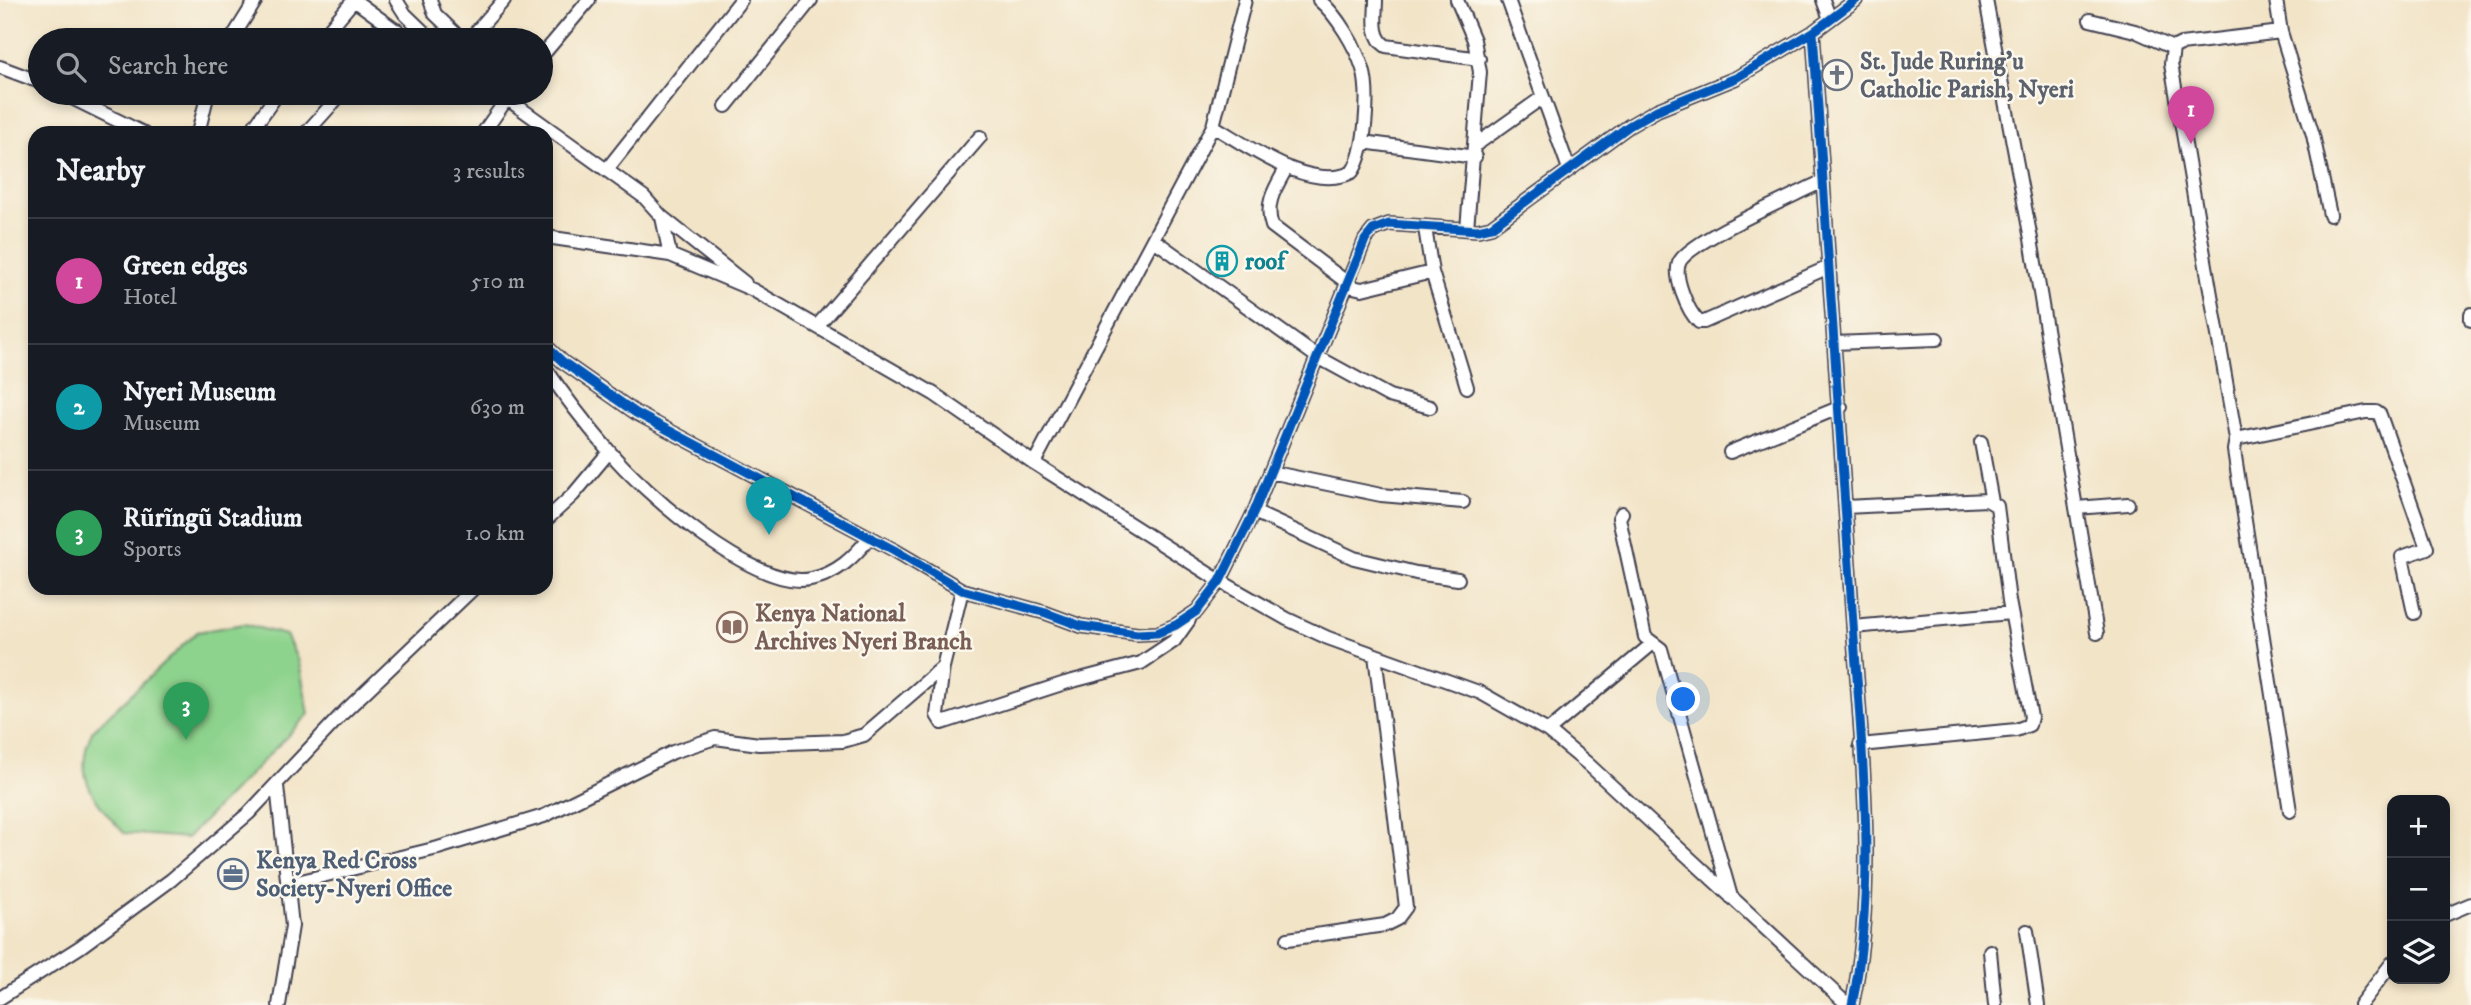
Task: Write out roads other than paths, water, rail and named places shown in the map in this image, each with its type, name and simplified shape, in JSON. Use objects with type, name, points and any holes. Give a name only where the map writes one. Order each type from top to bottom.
[{"type":"street","points":[[238,28],[256,0]]},
{"type":"street","points":[[330,28],[354,0],[394,28]]},
{"type":"street","points":[[396,0],[405,14],[420,28]]},
{"type":"street","points":[[430,0],[435,14],[450,28]]},
{"type":"street","points":[[480,28],[504,0]]},
{"type":"street","points":[[553,43],[589,0]]},
{"type":"street","points":[[608,168],[741,0]]},
{"type":"street","points":[[726,106],[811,0]]},
{"type":"street","points":[[1213,126],[1287,167],[1308,174],[1344,176],[1357,166],[1363,142],[1364,72],[1335,18],[1319,0]]},
{"type":"street","points":[[1376,0],[1376,33],[1378,41],[1385,46],[1479,59]]},
{"type":"street","points":[[1457,0],[1479,59],[1480,103],[1467,229]]},
{"type":"street","points":[[1508,0],[1569,169]]},
{"type":"street","points":[[1823,0],[1830,19]]},
{"type":"street","points":[[962,590],[943,667],[937,715],[942,723],[1065,683],[1141,663],[1174,641],[1220,581],[1254,512],[1316,356],[1373,230],[1389,224],[1425,228],[1491,227],[1629,126],[1657,110],[1736,78],[1813,33],[1856,0]]},
{"type":"street","points":[[1986,0],[2031,239],[2097,633]]},
{"type":"street","points":[[2276,0],[2281,32],[2313,135],[2330,215]]},
{"type":"street","points":[[1034,463],[1213,126],[1240,3]]},
{"type":"street","points":[[2090,20],[2135,31],[2173,48],[2189,42],[2281,32]]},
{"type":"street","points":[[553,238],[670,255],[753,290],[934,394],[1034,463],[1220,581],[1286,619],[1481,693],[1548,731],[1850,1005],[1858,979],[1866,871],[1841,407],[1834,343],[1813,33]]},
{"type":"street","points":[[2173,48],[2171,64],[2236,439],[2234,450],[2290,811]]},
{"type":"street","points":[[0,66],[28,77]]},
{"type":"street","points":[[1363,142],[1476,150],[1543,97]]},
{"type":"street","points":[[86,105],[129,126]]},
{"type":"street","points":[[200,126],[205,105]]},
{"type":"street","points":[[255,126],[270,105]]},
{"type":"street","points":[[312,126],[331,105]]},
{"type":"street","points":[[487,126],[500,105]]},
{"type":"street","points":[[521,105],[550,126]]},
{"type":"street","points":[[553,128],[636,188],[662,217],[753,290]]},
{"type":"street","points":[[818,325],[980,137]]},
{"type":"street","points":[[1287,167],[1268,207],[1272,226],[1348,283],[1362,289],[1432,272]]},
{"type":"street","points":[[1823,181],[1700,245],[1681,260],[1678,272],[1692,314],[1699,321],[1704,321],[1829,267]]},
{"type":"street","points":[[662,217],[670,255]]},
{"type":"street","points":[[1425,228],[1432,272],[1467,387]]},
{"type":"street","points":[[1154,240],[1316,356],[1389,396],[1430,407]]},
{"type":"street","points":[[1034,463],[1136,262]]},
{"type":"street","points":[[2471,314],[2471,320]]},
{"type":"street","points":[[1834,343],[1937,338]]},
{"type":"street","points":[[553,352],[636,413],[870,537],[962,590],[1046,613],[1081,626],[1137,634],[1157,633],[1176,625],[1197,611]]},
{"type":"street","points":[[553,378],[609,452],[672,512],[759,571],[787,580],[809,580],[846,564],[870,537]]},
{"type":"street","points":[[1730,452],[1841,407]]},
{"type":"street","points":[[2236,439],[2365,412],[2376,412],[2380,415],[2427,548],[2402,557],[2414,613]]},
{"type":"street","points":[[1860,745],[2016,730],[2029,725],[2030,713],[2011,613],[1999,514],[1992,502],[1981,442]]},
{"type":"street","points":[[553,514],[573,495],[609,452]]},
{"type":"street","points":[[1270,472],[1381,495],[1463,502]]},
{"type":"street","points":[[1845,507],[1992,502]]},
{"type":"street","points":[[2076,508],[2128,504]]},
{"type":"street","points":[[1254,512],[1354,558],[1416,573],[1458,579]]},
{"type":"street","points":[[1622,513],[1619,518],[1645,636],[1661,649],[1731,898]]},
{"type":"street","points":[[0,998],[80,947],[171,880],[276,786],[342,714],[467,595]]},
{"type":"street","points":[[1853,627],[2011,613]]},
{"type":"street","points":[[1548,731],[1653,644]]},
{"type":"street","points":[[1288,939],[1385,925],[1397,919],[1406,907],[1375,654]]},
{"type":"street","points":[[289,884],[438,848],[544,816],[673,752],[715,738],[759,744],[843,741],[864,735],[943,667]]},
{"type":"street","points":[[276,786],[292,926],[279,1005]]},
{"type":"street","points":[[2450,913],[2471,904]]},
{"type":"street","points":[[2027,931],[2038,1005]]},
{"type":"street","points":[[1990,951],[1995,1005]]},
{"type":"street","points":[[2360,1005],[2387,969]]},
{"type":"place","name":"St. Jude Ruring'u Catholic Parish, Nyeri","points":[[1837,75]]},
{"type":"place","name":"Green edges","points":[[2191,144]]},
{"type":"place","name":"roof","points":[[1222,261]]},
{"type":"place","name":"Nyeri Museum","points":[[769,535]]},
{"type":"place","name":"Kenya National Archives Nyeri Branch","points":[[732,627]]},
{"type":"place","name":"Rũrĩngũ Stadium","points":[[186,740]]},
{"type":"place","name":"Kenya Red Cross Society-Nyeri Office","points":[[233,874]]}]
